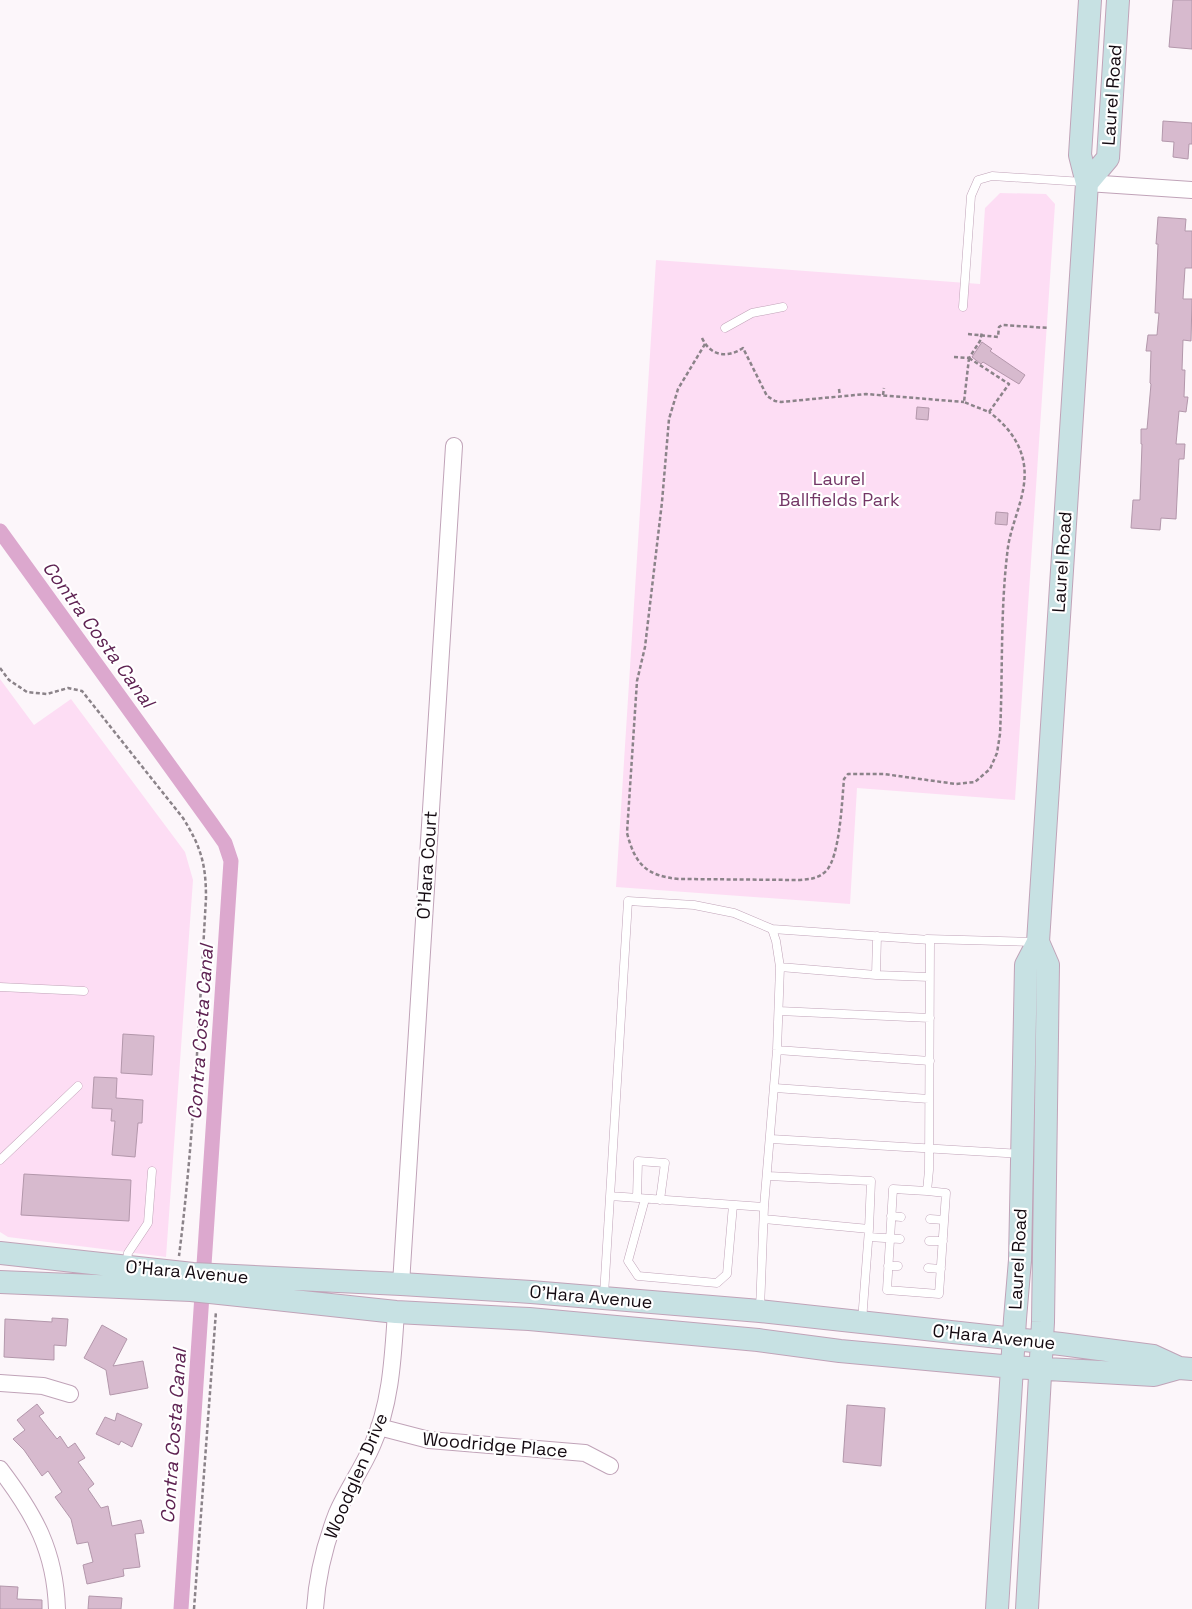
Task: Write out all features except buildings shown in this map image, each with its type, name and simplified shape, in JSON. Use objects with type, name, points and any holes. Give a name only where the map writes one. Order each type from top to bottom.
[{"type":"main road","name":"Laurel Road","points":[[998,1609],[1020,1260],[1026,965],[1038,942],[1087,183],[1080,156],[1090,0]]},
{"type":"main road","name":"Laurel Road","points":[[1087,183],[1108,158],[1118,0]]},
{"type":"main road","name":"Laurel Road","points":[[1026,1609],[1042,1342],[1048,965],[1038,942]]},
{"type":"main road","name":"O'Hara Avenue","points":[[0,1253],[126,1267],[200,1284],[396,1312],[559,1322],[758,1340],[840,1351],[1013,1367],[1154,1375],[1185,1369]]},
{"type":"main road","name":"O'Hara Avenue","points":[[0,1282],[400,1284],[604,1298],[760,1311],[1042,1342],[1154,1356],[1185,1369]]},
{"type":"street","points":[[1087,183],[1192,190]]},
{"type":"street","name":"O'Hara Court","points":[[400,1284],[454,446]]},
{"type":"street","name":"Woodglen Drive","points":[[316,1609],[319,1575],[326,1545],[337,1512],[372,1445],[389,1389],[396,1312]]},
{"type":"street","points":[[0,1383],[43,1386],[70,1394]]},
{"type":"street","name":"Woodridge Place","points":[[378,1427],[429,1440],[585,1453],[610,1466]]},
{"type":"street","points":[[1,1471],[36,1521],[49,1554],[56,1584],[57,1609]]},
{"type":"lane","points":[[964,307],[971,196],[978,180],[992,176],[1087,183]]},
{"type":"lane","points":[[725,328],[752,313],[783,306]]},
{"type":"lane","points":[[604,1298],[628,901],[694,904],[734,912],[772,929],[927,939],[1038,942]]},
{"type":"lane","points":[[760,1311],[764,1207],[775,1088],[779,1011],[780,967],[772,929]]},
{"type":"lane","points":[[876,975],[877,936]]},
{"type":"lane","points":[[927,939],[930,940],[927,1191]]},
{"type":"lane","points":[[780,967],[876,975],[929,977]]},
{"type":"lane","points":[[0,987],[84,991]]},
{"type":"lane","points":[[779,1011],[930,1018]]},
{"type":"lane","points":[[777,1050],[930,1062]]},
{"type":"lane","points":[[0,1160],[78,1086]]},
{"type":"lane","points":[[775,1088],[929,1099]]},
{"type":"lane","points":[[771,1139],[1022,1154]]},
{"type":"lane","points":[[660,1200],[664,1163],[638,1161],[641,1198],[628,1261],[638,1276],[717,1283],[727,1274],[733,1205]]},
{"type":"lane","points":[[126,1267],[128,1253],[148,1224],[152,1171]]},
{"type":"lane","points":[[768,1176],[871,1181],[862,1322]]},
{"type":"lane","points":[[893,1189],[946,1193],[940,1294],[887,1290],[891,1216],[893,1189]]},
{"type":"lane","points":[[610,1196],[764,1207]]},
{"type":"lane","points":[[891,1216],[901,1217]]},
{"type":"lane","points":[[764,1219],[869,1233],[900,1240]]},
{"type":"lane","points":[[930,1219],[944,1220]]},
{"type":"lane","points":[[929,1241],[943,1241]]},
{"type":"lane","points":[[888,1266],[898,1266]]},
{"type":"lane","points":[[928,1268],[941,1269]]},
{"type":"path","points":[[968,334],[998,337],[999,327],[1002,325],[1050,328]]},
{"type":"path","points":[[964,402],[969,358],[980,341],[982,334]]},
{"type":"path","points":[[702,338],[705,344],[716,353],[734,354],[744,348],[767,396],[775,402],[857,394],[964,402],[989,412],[999,420],[1011,434],[1020,450],[1024,464],[1025,475],[1008,547],[1002,612],[1000,734],[997,753],[990,769],[975,782],[956,784],[884,774],[848,774],[844,779],[834,855],[827,871],[816,878],[800,880],[663,878],[650,872],[640,862],[631,849],[627,833],[638,681],[662,502],[669,419],[678,388],[705,344]]},
{"type":"path","points":[[954,357],[969,358],[1010,384],[989,412]]},
{"type":"path","points":[[883,395],[884,388]]},
{"type":"path","points":[[839,389],[840,396]]},
{"type":"path","points":[[794,394],[795,401]]},
{"type":"path","points":[[0,668],[9,680],[27,692],[47,694],[68,688],[82,691],[183,818],[202,856],[206,877],[206,898],[185,1210],[200,1284],[194,1609]]},
{"type":"green space","name":"Laurel Ballfields Park","points":[[1000,193],[1046,194],[1055,204],[1015,800],[857,788],[850,904],[616,887],[656,260],[980,284],[985,208]]},
{"type":"green space","points":[[0,679],[34,725],[71,699],[185,852],[193,880],[166,1257],[8,1237],[0,1232]]},
{"type":"waterway","name":"Contra Costa Canal","points":[[0,531],[225,843],[231,861],[181,1609]]}]
